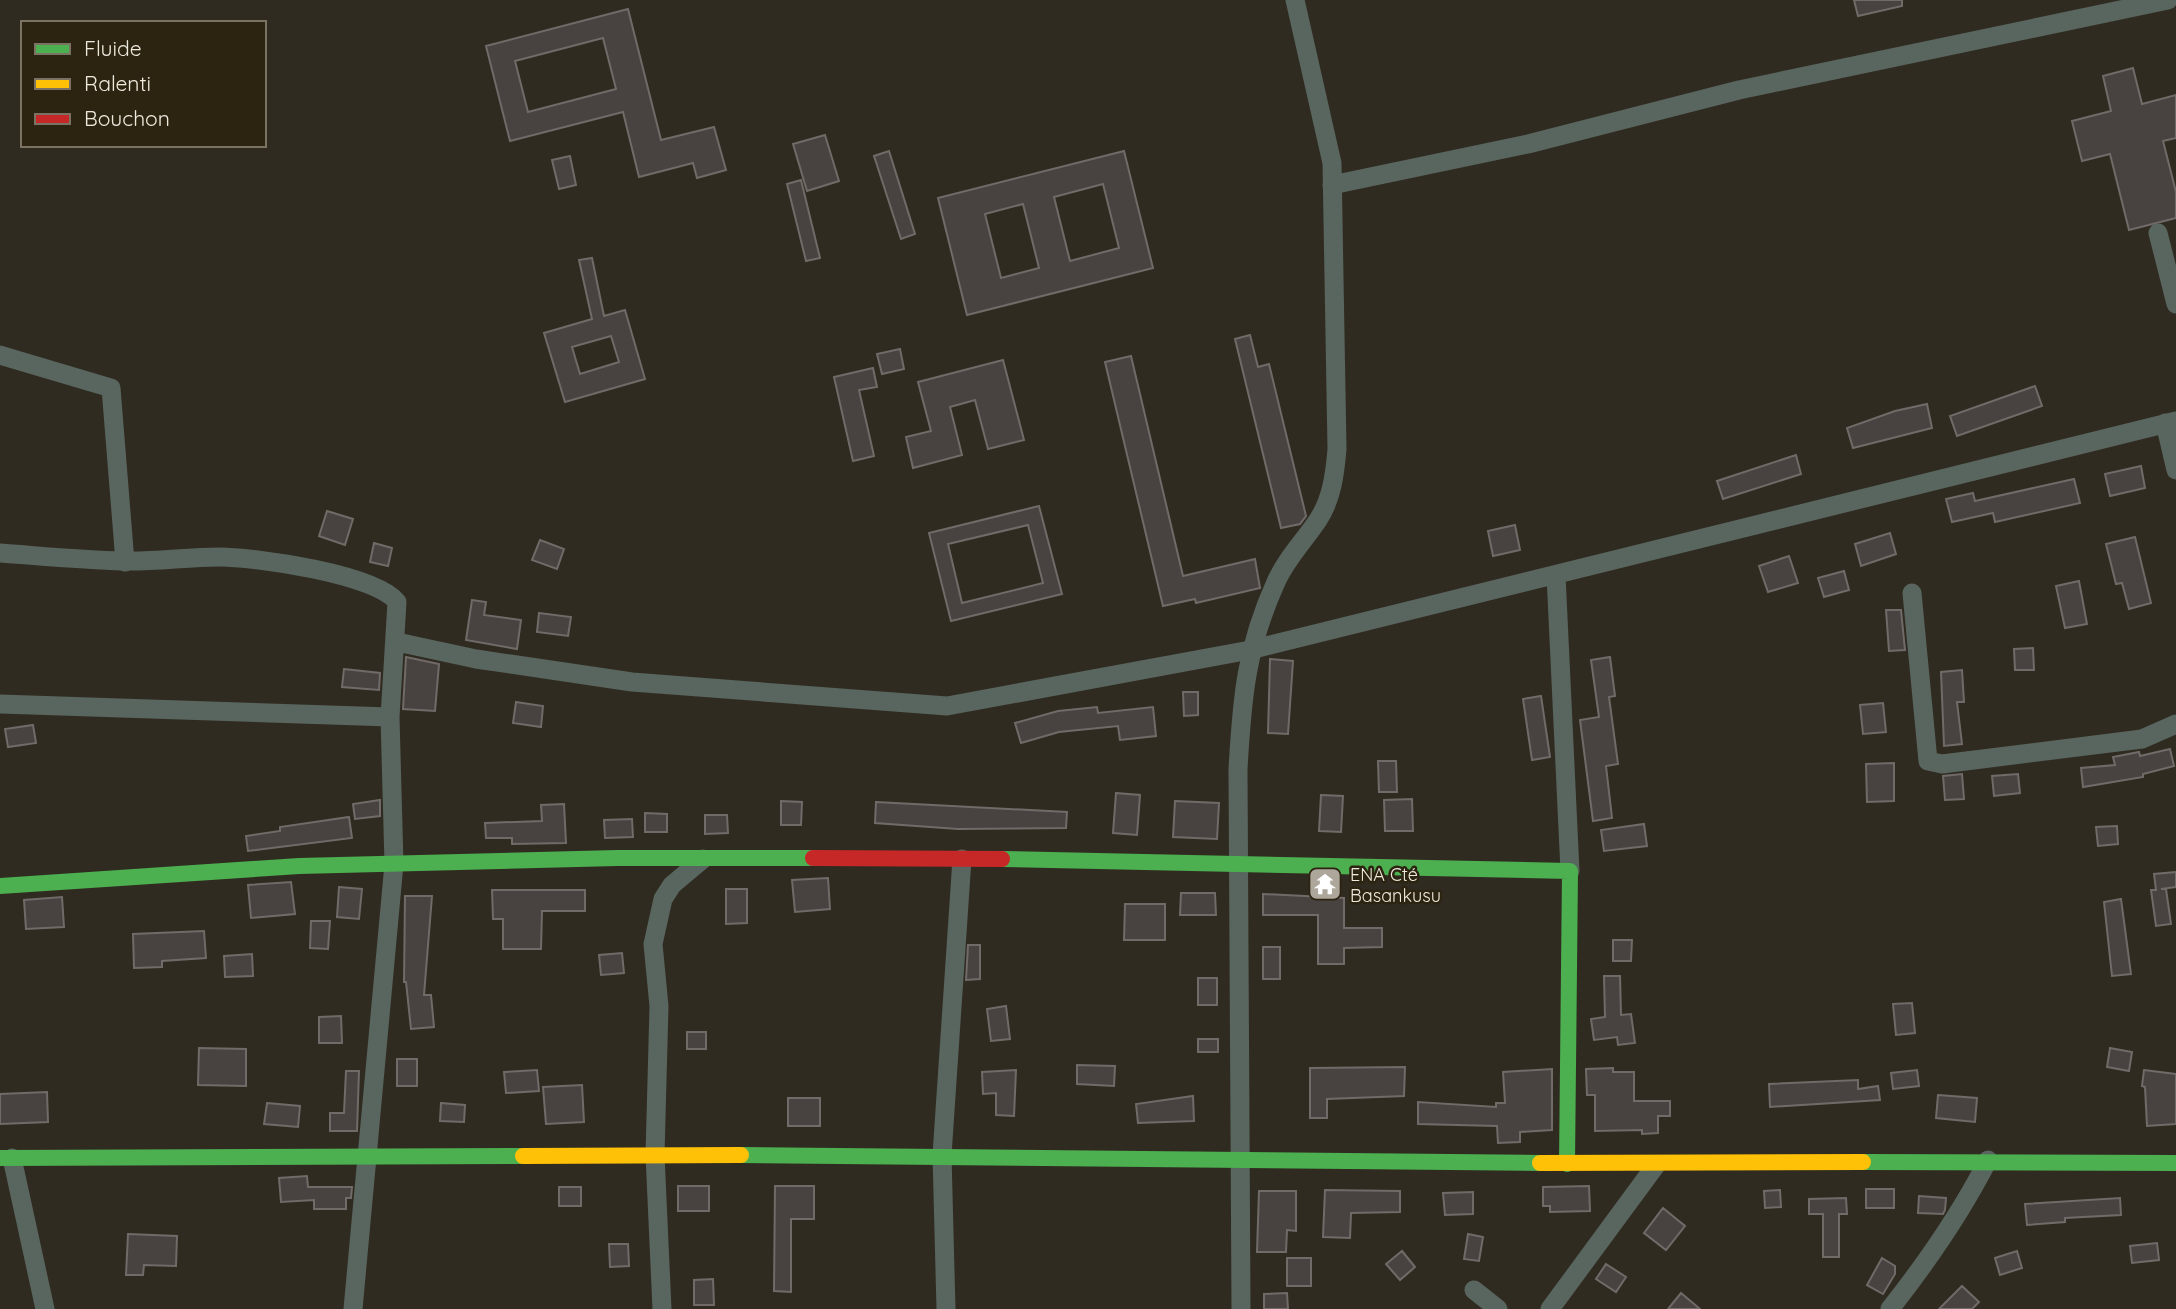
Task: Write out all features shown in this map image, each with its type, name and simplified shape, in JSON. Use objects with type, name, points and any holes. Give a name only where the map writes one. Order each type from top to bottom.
[{"type":"street","points":[[1241,1309],[1238,1159],[1238,769],[1242,689],[1250,650],[1278,578],[1319,519],[1336,471],[1332,163],[1295,0]]},
{"type":"street","points":[[1332,185],[1528,144],[1739,90],[2168,0]]},
{"type":"street","points":[[2158,233],[2173,280],[2176,304]]},
{"type":"street","points":[[0,355],[111,388],[125,562]]},
{"type":"street","points":[[397,642],[476,659],[632,681],[947,706],[1250,650],[2171,422],[2176,470]]},
{"type":"street","points":[[0,553],[125,562],[219,557],[255,559],[321,571],[384,589],[397,601],[397,642],[390,717],[394,864],[353,1309]]},
{"type":"street","points":[[1556,575],[1570,871],[1567,1164]]},
{"type":"street","points":[[1912,593],[1928,761],[1942,764],[2142,739],[2176,724]]},
{"type":"street","points":[[0,704],[390,717]]},
{"type":"street","points":[[0,886],[297,866],[703,859],[962,859],[1570,871]]},
{"type":"street","points":[[662,1309],[655,1155],[659,1006],[653,944],[656,921],[672,885],[703,859]]},
{"type":"street","points":[[946,1309],[942,1155],[962,859]]},
{"type":"street","points":[[45,1309],[6,1158],[942,1155],[1656,1165],[1989,1160],[2176,1163]]},
{"type":"street","points":[[1890,1309],[1920,1271],[1970,1195],[1989,1160]]},
{"type":"street","points":[[1550,1309],[1656,1165]]},
{"type":"street","points":[[1474,1290],[1498,1309]]},
{"type":"building","points":[[1854,0],[1902,0],[1902,6],[1858,16]]},
{"type":"building","points":[[628,9],[661,140],[714,127],[726,170],[697,178],[693,163],[639,177],[623,112],[510,141],[486,46]],"holes":[[[603,38],[616,89],[528,112],[515,61]]]},
{"type":"building","points":[[2133,68],[2142,104],[2176,95],[2176,138],[2163,141],[2176,192],[2176,218],[2129,230],[2110,154],[2082,161],[2072,121],[2111,111],[2103,76]]},
{"type":"building","points":[[825,135],[839,181],[807,191],[793,144]]},
{"type":"building","points":[[889,151],[915,234],[901,239],[874,156]]},
{"type":"building","points":[[1124,151],[1153,268],[967,315],[938,198]],"holes":[[[1103,184],[1119,248],[1070,261],[1054,197]],[[1023,204],[1039,268],[1001,278],[985,214]]]},
{"type":"building","points":[[570,156],[576,185],[559,189],[552,160]]},
{"type":"building","points":[[801,180],[820,258],[806,261],[787,184]]},
{"type":"building","points":[[592,258],[604,316],[625,310],[645,379],[565,402],[544,333],[592,319],[579,260]],"holes":[[[611,336],[619,362],[580,374],[572,347]]]},
{"type":"building","points":[[1250,335],[1258,367],[1269,364],[1306,516],[1300,524],[1281,528],[1235,339]]},
{"type":"building","points":[[900,349],[904,369],[882,374],[877,354]]},
{"type":"building","points":[[1131,356],[1183,576],[1255,559],[1260,588],[1196,603],[1195,599],[1163,606],[1105,362]]},
{"type":"building","points":[[1003,360],[1024,440],[988,449],[975,400],[950,407],[962,455],[913,468],[906,437],[931,431],[918,382]]},
{"type":"building","points":[[873,368],[877,387],[859,390],[874,456],[853,461],[834,377]]},
{"type":"building","points":[[2035,386],[2042,406],[1957,436],[1950,416]]},
{"type":"building","points":[[1927,404],[1932,428],[1853,448],[1847,428],[1895,411]]},
{"type":"building","points":[[1796,455],[1801,474],[1723,499],[1717,481]]},
{"type":"building","points":[[2141,466],[2145,488],[2110,496],[2105,474]]},
{"type":"building","points":[[2074,479],[2080,503],[1995,522],[1993,513],[1952,522],[1946,499],[1973,493],[1975,501]]},
{"type":"building","points":[[1039,506],[1062,594],[951,621],[929,533]],"holes":[[[1028,525],[1043,583],[962,603],[948,544]]]},
{"type":"building","points":[[327,511],[353,519],[345,545],[319,536]]},
{"type":"building","points":[[1515,525],[1520,550],[1493,556],[1488,531]]},
{"type":"building","points":[[1890,533],[1896,554],[1861,566],[1855,544]]},
{"type":"building","points":[[2135,537],[2151,603],[2129,609],[2122,583],[2116,584],[2106,544]]},
{"type":"building","points":[[540,540],[564,549],[557,569],[532,560]]},
{"type":"building","points":[[374,543],[392,548],[388,566],[370,562]]},
{"type":"building","points":[[1789,556],[1798,583],[1768,592],[1759,566]]},
{"type":"building","points":[[1844,571],[1849,590],[1824,597],[1818,578]]},
{"type":"building","points":[[2079,581],[2087,624],[2065,628],[2056,586]]},
{"type":"building","points":[[472,600],[486,602],[484,615],[521,620],[517,649],[466,640]]},
{"type":"building","points":[[1886,610],[1901,610],[1905,650],[1889,651]]},
{"type":"building","points":[[539,613],[571,617],[568,636],[537,632]]},
{"type":"building","points":[[2033,648],[2034,670],[2015,670],[2014,649]]},
{"type":"building","points":[[406,657],[439,664],[435,711],[403,709]]},
{"type":"building","points":[[1610,657],[1615,696],[1609,697],[1618,764],[1606,766],[1612,818],[1593,821],[1580,720],[1599,717],[1591,660]]},
{"type":"building","points":[[1270,659],[1293,661],[1288,734],[1268,733]]},
{"type":"building","points":[[344,669],[380,673],[379,690],[342,687]]},
{"type":"building","points":[[1962,670],[1964,702],[1957,702],[1962,744],[1944,746],[1941,672]]},
{"type":"building","points":[[1183,692],[1198,692],[1198,715],[1184,716]]},
{"type":"building","points":[[1541,696],[1550,757],[1532,760],[1523,699]]},
{"type":"building","points":[[516,702],[543,706],[541,727],[513,723]]},
{"type":"building","points":[[1883,703],[1886,732],[1863,734],[1860,705]]},
{"type":"building","points":[[1097,707],[1098,713],[1153,707],[1156,736],[1120,740],[1118,726],[1059,732],[1021,743],[1015,723],[1058,711]]},
{"type":"building","points":[[33,725],[36,743],[8,747],[5,729]]},
{"type":"building","points":[[2170,749],[2174,766],[2143,774],[2143,777],[2083,787],[2081,768],[2115,765],[2113,757],[2139,752],[2140,756]]},
{"type":"building","points":[[1378,761],[1396,761],[1397,792],[1379,792]]},
{"type":"building","points":[[1894,763],[1894,801],[1867,802],[1866,764]]},
{"type":"building","points":[[1962,774],[1964,799],[1945,800],[1943,776]]},
{"type":"building","points":[[2018,774],[2020,793],[1994,796],[1992,776]]},
{"type":"building","points":[[1116,793],[1140,795],[1137,835],[1113,833]]},
{"type":"building","points":[[1321,795],[1343,796],[1341,832],[1319,831]]},
{"type":"building","points":[[1412,799],[1413,831],[1385,831],[1384,800]]},
{"type":"building","points":[[380,800],[380,816],[355,819],[353,804]]},
{"type":"building","points":[[781,801],[802,802],[801,825],[781,825]]},
{"type":"building","points":[[1175,801],[1219,803],[1217,839],[1173,837]]},
{"type":"building","points":[[876,802],[1067,812],[1066,828],[958,829],[875,823]]},
{"type":"building","points":[[564,804],[566,843],[512,844],[512,838],[486,838],[485,823],[542,821],[541,805]]},
{"type":"building","points":[[645,813],[667,814],[667,832],[645,832]]},
{"type":"building","points":[[705,815],[727,815],[728,833],[705,834]]},
{"type":"building","points":[[349,817],[352,838],[248,851],[246,836],[280,831],[280,827]]},
{"type":"building","points":[[632,819],[633,837],[605,838],[604,820]]},
{"type":"building","points":[[1644,824],[1647,846],[1604,851],[1601,830]]},
{"type":"building","points":[[2117,826],[2118,844],[2098,846],[2096,827]]},
{"type":"building","points":[[2176,872],[2176,887],[2161,889],[2166,889],[2171,924],[2156,926],[2151,890],[2156,890],[2154,874]]},
{"type":"building","points":[[828,878],[830,909],[795,912],[792,880]]},
{"type":"building","points":[[291,882],[295,914],[251,918],[248,885]]},
{"type":"building","points":[[339,887],[362,889],[359,919],[337,917]]},
{"type":"building","points":[[726,889],[747,889],[747,923],[726,924]]},
{"type":"building","points":[[492,890],[585,890],[585,911],[542,911],[541,949],[503,949],[503,919],[493,919]]},
{"type":"building","points":[[1181,893],[1215,893],[1216,915],[1180,915]]},
{"type":"building","points":[[1263,894],[1344,898],[1344,928],[1382,928],[1382,947],[1344,948],[1344,964],[1318,964],[1318,915],[1263,915]]},
{"type":"building","points":[[405,896],[432,896],[424,995],[431,995],[434,1027],[411,1029],[404,982]]},
{"type":"building","points":[[62,897],[64,927],[26,929],[24,900]]},
{"type":"building","points":[[2121,899],[2131,974],[2112,976],[2104,902]]},
{"type":"building","points":[[1125,904],[1165,904],[1165,940],[1124,940]]},
{"type":"building","points":[[311,921],[330,921],[328,949],[310,948]]},
{"type":"building","points":[[204,931],[206,958],[162,961],[162,967],[134,968],[133,934]]},
{"type":"building","points":[[1613,940],[1632,940],[1631,961],[1613,961]]},
{"type":"building","points":[[968,945],[980,945],[980,979],[966,980]]},
{"type":"building","points":[[1263,947],[1280,947],[1280,979],[1263,979]]},
{"type":"building","points":[[622,953],[624,973],[601,975],[599,955]]},
{"type":"building","points":[[252,954],[253,976],[225,977],[224,956]]},
{"type":"building","points":[[1604,976],[1620,976],[1621,1015],[1631,1014],[1635,1043],[1618,1045],[1617,1037],[1594,1040],[1591,1019],[1605,1017]]},
{"type":"building","points":[[1198,978],[1217,978],[1217,1005],[1198,1005]]},
{"type":"building","points":[[1912,1003],[1915,1033],[1896,1035],[1893,1004]]},
{"type":"building","points":[[1006,1006],[1010,1039],[991,1041],[987,1009]]},
{"type":"building","points":[[341,1016],[342,1043],[319,1043],[319,1017]]},
{"type":"building","points":[[687,1032],[706,1032],[706,1049],[687,1049]]},
{"type":"building","points":[[1198,1039],[1218,1039],[1218,1052],[1198,1052]]},
{"type":"building","points":[[199,1048],[246,1049],[246,1086],[198,1085]]},
{"type":"building","points":[[2110,1048],[2132,1052],[2129,1071],[2107,1067]]},
{"type":"building","points":[[397,1059],[417,1059],[417,1086],[397,1086]]},
{"type":"building","points":[[1077,1065],[1115,1066],[1114,1086],[1077,1084]]},
{"type":"building","points":[[1405,1067],[1404,1096],[1327,1099],[1327,1118],[1310,1118],[1310,1068]]},
{"type":"building","points":[[1613,1068],[1613,1072],[1634,1072],[1634,1101],[1670,1101],[1670,1116],[1658,1116],[1658,1133],[1642,1134],[1642,1130],[1595,1131],[1595,1095],[1587,1095],[1586,1069]]},
{"type":"building","points":[[1552,1069],[1552,1130],[1520,1132],[1520,1142],[1498,1143],[1497,1126],[1418,1124],[1418,1102],[1496,1107],[1496,1103],[1505,1103],[1503,1072]]},
{"type":"building","points":[[537,1070],[539,1091],[506,1093],[504,1072]]},
{"type":"building","points":[[1016,1070],[1014,1116],[996,1115],[996,1093],[983,1094],[982,1072]]},
{"type":"building","points":[[1917,1070],[1919,1086],[1893,1089],[1891,1073]]},
{"type":"building","points":[[2144,1070],[2176,1074],[2176,1124],[2147,1126],[2145,1087],[2142,1086]]},
{"type":"building","points":[[346,1071],[359,1071],[357,1131],[330,1131],[330,1113],[344,1113]]},
{"type":"building","points":[[1858,1080],[1858,1089],[1878,1086],[1880,1100],[1770,1107],[1769,1084]]},
{"type":"building","points":[[582,1085],[584,1122],[546,1124],[543,1087]]},
{"type":"building","points":[[47,1092],[48,1122],[0,1124],[0,1094]]},
{"type":"building","points":[[1938,1095],[1977,1098],[1975,1122],[1936,1118]]},
{"type":"building","points":[[1193,1096],[1194,1121],[1138,1123],[1136,1104]]},
{"type":"building","points":[[788,1098],[820,1098],[820,1126],[788,1126]]},
{"type":"building","points":[[267,1103],[300,1106],[298,1127],[264,1124]]},
{"type":"building","points":[[441,1103],[465,1105],[464,1122],[440,1121]]},
{"type":"building","points":[[307,1176],[308,1187],[352,1187],[351,1198],[346,1198],[346,1209],[314,1209],[314,1200],[281,1202],[279,1178]]},
{"type":"building","points":[[678,1186],[709,1186],[709,1211],[678,1211]]},
{"type":"building","points":[[775,1186],[814,1186],[814,1219],[791,1219],[791,1292],[774,1291]]},
{"type":"building","points":[[1589,1186],[1590,1211],[1550,1212],[1550,1206],[1543,1206],[1543,1187]]},
{"type":"building","points":[[559,1187],[581,1187],[581,1206],[559,1206]]},
{"type":"building","points":[[1866,1189],[1894,1189],[1894,1208],[1866,1208]]},
{"type":"building","points":[[1325,1190],[1400,1191],[1400,1212],[1351,1213],[1350,1238],[1323,1237]]},
{"type":"building","points":[[1780,1190],[1781,1207],[1765,1208],[1764,1191]]},
{"type":"building","points":[[1259,1191],[1296,1191],[1296,1231],[1287,1230],[1286,1252],[1257,1252]]},
{"type":"building","points":[[1473,1192],[1473,1214],[1445,1215],[1443,1193]]},
{"type":"building","points":[[1919,1196],[1946,1198],[1943,1214],[1918,1213]]},
{"type":"building","points":[[1846,1198],[1847,1214],[1839,1214],[1839,1257],[1823,1257],[1823,1214],[1809,1214],[1809,1199]]},
{"type":"building","points":[[2120,1198],[2121,1215],[2065,1218],[2065,1222],[2027,1225],[2025,1204]]},
{"type":"building","points":[[1663,1208],[1685,1226],[1666,1250],[1644,1233]]},
{"type":"building","points":[[128,1234],[177,1236],[176,1266],[144,1265],[143,1275],[126,1275]]},
{"type":"building","points":[[1468,1234],[1483,1237],[1479,1261],[1464,1259]]},
{"type":"building","points":[[2157,1243],[2159,1260],[2132,1263],[2130,1246]]},
{"type":"building","points":[[609,1244],[628,1244],[629,1266],[610,1267]]},
{"type":"building","points":[[1402,1251],[1415,1267],[1400,1280],[1386,1264]]},
{"type":"building","points":[[2017,1251],[2022,1268],[2000,1275],[1995,1258]]},
{"type":"building","points":[[1287,1258],[1311,1258],[1311,1286],[1287,1286]]},
{"type":"building","points":[[1882,1258],[1895,1266],[1895,1274],[1883,1294],[1867,1285]]},
{"type":"building","points":[[1606,1264],[1626,1277],[1616,1292],[1596,1279]]},
{"type":"building","points":[[713,1279],[714,1305],[694,1305],[694,1280]]},
{"type":"building","points":[[1962,1286],[1979,1302],[1972,1309],[1939,1309]]},
{"type":"building","points":[[1287,1293],[1288,1309],[1264,1309],[1264,1294]]},
{"type":"building","points":[[1681,1293],[1700,1309],[1668,1309]]},
{"type":"traffic: fast","points":[[0,886],[299,866],[617,858],[813,858]]},
{"type":"traffic: fast","points":[[1002,859],[1570,871],[1567,1164]]},
{"type":"traffic: fast","points":[[741,1155],[1540,1163]]},
{"type":"traffic: fast","points":[[0,1158],[523,1156]]},
{"type":"traffic: fast","points":[[1863,1162],[2176,1163]]},
{"type":"traffic: slow","points":[[523,1156],[741,1155]]},
{"type":"traffic: slow","points":[[1540,1163],[1863,1162]]},
{"type":"traffic: jam","points":[[813,858],[1002,859]]},
{"type":"place","name":"ENA Cté Basankusu","points":[[1325,884]]}]
